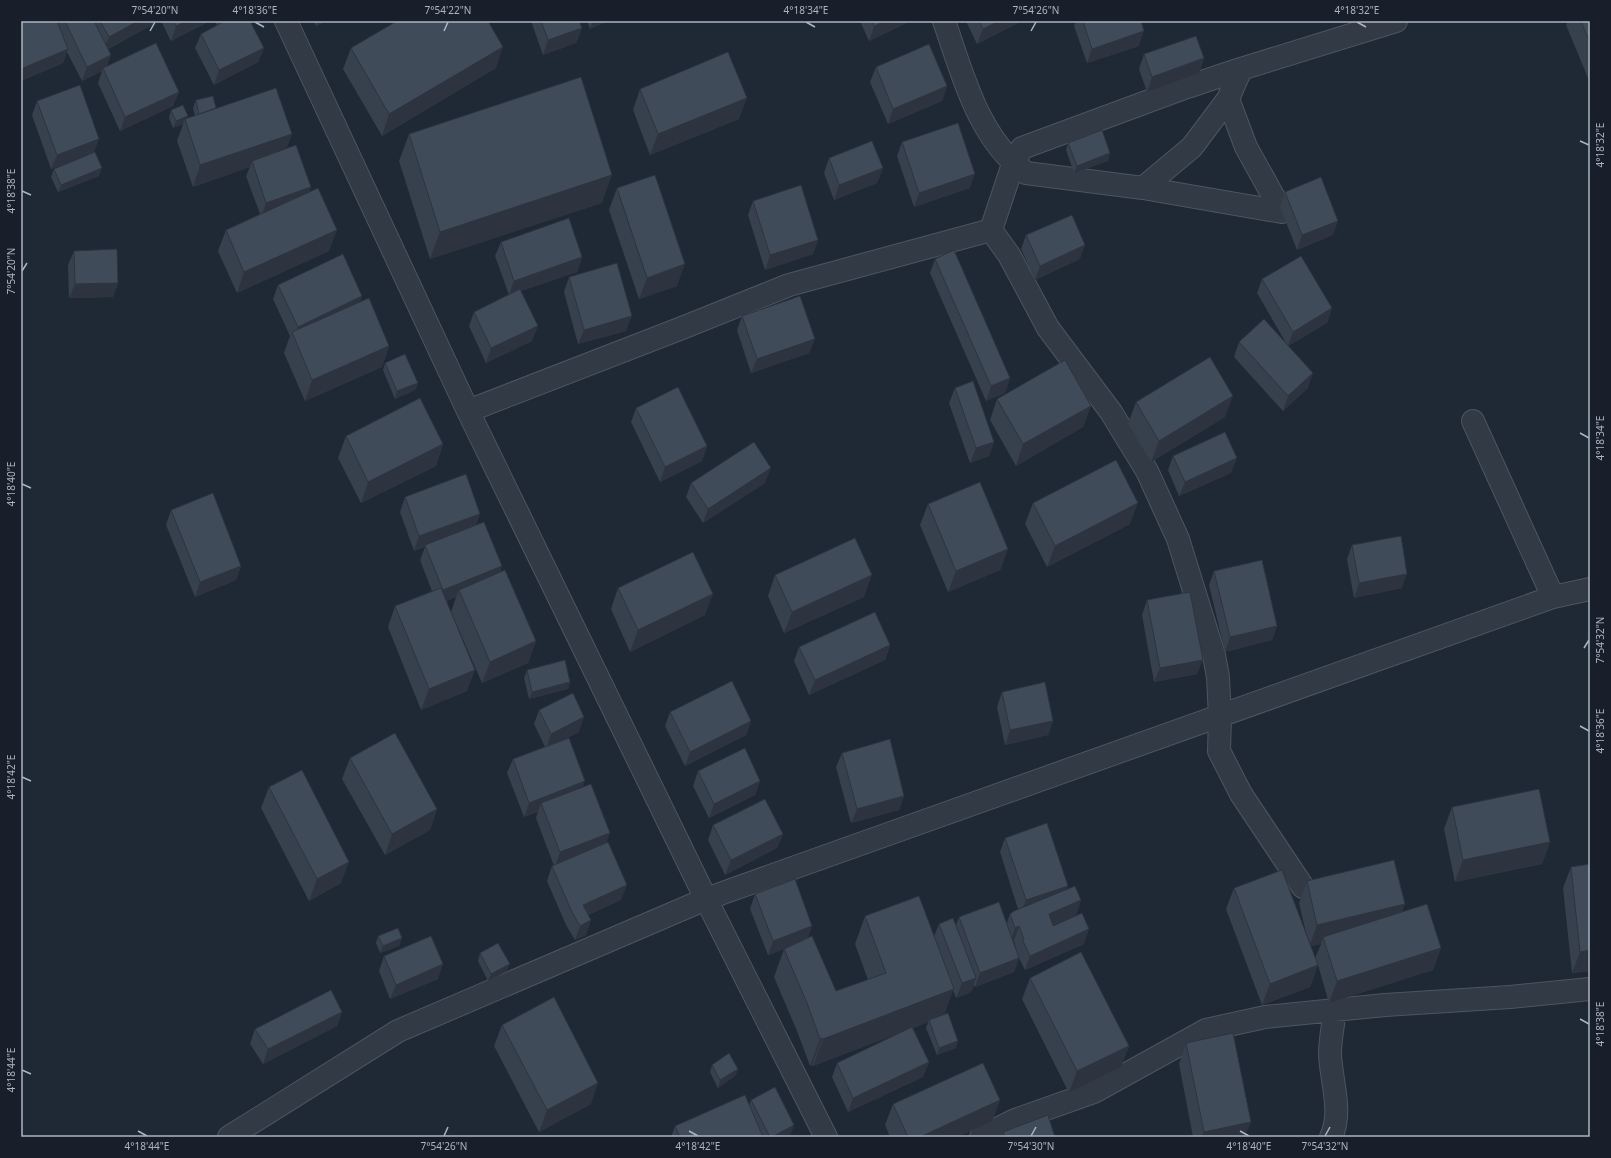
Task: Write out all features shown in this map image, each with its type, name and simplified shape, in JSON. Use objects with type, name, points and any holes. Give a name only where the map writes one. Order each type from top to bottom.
[{"type":"street","points":[[286,21],[468,411],[706,899],[826,1137]]},
{"type":"street","points":[[944,21],[982,120],[996,144],[1013,164],[1026,174],[1143,188],[1282,212],[1246,147],[1228,99]]},
{"type":"street","points":[[991,230],[1013,164],[1022,148],[1187,87],[1396,21]]},
{"type":"street","points":[[1143,188],[1192,147],[1228,99],[1241,70]]},
{"type":"street","points":[[468,411],[789,285],[991,230]]},
{"type":"street","points":[[991,230],[1009,255],[1048,328],[1111,412],[1147,471],[1178,539],[1214,655],[1218,677],[1220,717],[1219,751],[1242,794],[1303,887]]},
{"type":"street","points":[[1473,421],[1554,597]]},
{"type":"street","points":[[236,1133],[398,1031],[706,899],[1554,597],[1590,589]]},
{"type":"street","points":[[981,1137],[1015,1120],[1094,1092],[1206,1030],[1265,1018],[1385,1005],[1510,997],[1590,989]]},
{"type":"street","points":[[1331,1137],[1337,1112],[1330,1054],[1335,1011]]},
{"type":"building","points":[[57,21],[68,49],[21,69],[21,22]]},
{"type":"building","points":[[65,21],[94,21],[111,55],[87,67]]},
{"type":"building","points":[[100,21],[138,21],[109,37]]},
{"type":"building","points":[[174,21],[187,21],[176,26]]},
{"type":"building","points":[[225,21],[250,21],[264,48],[219,70],[201,34]]},
{"type":"building","points":[[397,21],[488,21],[503,47],[389,114],[351,48]]},
{"type":"building","points":[[541,21],[579,21],[582,28],[548,40]]},
{"type":"building","points":[[872,21],[885,21],[874,26]]},
{"type":"building","points":[[979,21],[999,21],[983,29]]},
{"type":"building","points":[[1083,21],[1141,21],[1144,31],[1092,49]]},
{"type":"building","points":[[1581,21],[1590,21],[1590,43]]},
{"type":"building","points":[[1196,36],[1204,58],[1152,77],[1144,54]]},
{"type":"building","points":[[156,43],[179,92],[125,117],[103,68]]},
{"type":"building","points":[[929,44],[947,86],[893,109],[876,67]]},
{"type":"building","points":[[728,52],[747,98],[658,134],[640,89]]},
{"type":"building","points":[[581,77],[612,175],[440,232],[409,134]]},
{"type":"building","points":[[80,85],[99,139],[57,155],[37,101]]},
{"type":"building","points":[[276,88],[292,134],[200,165],[185,119]]},
{"type":"building","points":[[213,96],[216,108],[199,114],[196,100]]},
{"type":"building","points":[[183,105],[188,116],[176,121],[171,110]]},
{"type":"building","points":[[958,123],[975,174],[919,193],[902,142]]},
{"type":"building","points":[[1102,130],[1110,153],[1077,166],[1068,143]]},
{"type":"building","points":[[872,141],[883,168],[839,185],[829,158]]},
{"type":"building","points":[[296,145],[311,187],[266,203],[252,161]]},
{"type":"building","points":[[95,152],[102,168],[61,185],[54,169]]},
{"type":"building","points":[[655,175],[685,264],[647,278],[617,188]]},
{"type":"building","points":[[1321,177],[1338,221],[1302,235],[1285,192]]},
{"type":"building","points":[[801,185],[818,240],[770,255],[753,201]]},
{"type":"building","points":[[318,188],[337,230],[244,272],[226,230]]},
{"type":"building","points":[[1072,215],[1085,245],[1040,266],[1026,235]]},
{"type":"building","points":[[569,218],[582,257],[514,281],[501,242]]},
{"type":"building","points":[[117,249],[118,283],[75,284],[74,251]]},
{"type":"building","points":[[954,250],[1010,378],[991,386],[935,259]]},
{"type":"building","points":[[343,254],[362,296],[298,327],[278,285]]},
{"type":"building","points":[[1301,256],[1332,308],[1293,332],[1262,279]]},
{"type":"building","points":[[617,263],[632,316],[584,330],[569,277]]},
{"type":"building","points":[[520,289],[538,326],[491,348],[474,312]]},
{"type":"building","points":[[800,296],[815,339],[757,359],[742,316]]},
{"type":"building","points":[[369,298],[389,346],[312,380],[292,332]]},
{"type":"building","points":[[1264,319],[1313,373],[1288,396],[1239,342]]},
{"type":"building","points":[[405,354],[418,383],[397,391],[385,363]]},
{"type":"building","points":[[1210,357],[1233,396],[1159,441],[1136,402]]},
{"type":"building","points":[[1065,360],[1091,406],[1023,444],[997,399]]},
{"type":"building","points":[[973,381],[994,442],[976,448],[955,388]]},
{"type":"building","points":[[678,387],[707,446],[665,467],[636,408]]},
{"type":"building","points":[[420,398],[443,444],[368,482],[346,436]]},
{"type":"building","points":[[1225,432],[1237,458],[1185,482],[1173,456]]},
{"type":"building","points":[[754,442],[771,468],[708,509],[691,483]]},
{"type":"building","points":[[1116,460],[1138,503],[1055,546],[1033,503]]},
{"type":"building","points":[[466,474],[480,514],[419,536],[405,497]]},
{"type":"building","points":[[980,482],[1008,549],[956,571],[928,504]]},
{"type":"building","points":[[213,493],[241,566],[200,582],[171,510]]},
{"type":"building","points":[[484,522],[502,566],[443,590],[425,545]]},
{"type":"building","points":[[1401,536],[1407,574],[1359,583],[1352,545]]},
{"type":"building","points":[[855,538],[872,575],[792,612],[775,575]]},
{"type":"building","points":[[693,552],[713,594],[638,630],[618,588]]},
{"type":"building","points":[[1262,560],[1277,626],[1230,637],[1214,571]]},
{"type":"building","points":[[505,570],[536,641],[490,662],[459,590]]},
{"type":"building","points":[[441,588],[475,670],[429,689],[395,606]]},
{"type":"building","points":[[1190,592],[1203,660],[1160,668],[1147,600]]},
{"type":"building","points":[[875,612],[890,645],[815,680],[799,647]]},
{"type":"building","points":[[565,660],[570,682],[532,692],[527,670]]},
{"type":"building","points":[[732,681],[751,721],[690,752],[670,712]]},
{"type":"building","points":[[1045,682],[1053,721],[1010,730],[1002,692]]},
{"type":"building","points":[[573,693],[584,717],[551,734],[539,710]]},
{"type":"building","points":[[395,733],[437,809],[392,834],[350,758]]},
{"type":"building","points":[[569,738],[585,781],[529,803],[513,759]]},
{"type":"building","points":[[890,739],[904,796],[857,809],[842,753]]},
{"type":"building","points":[[745,748],[760,781],[714,804],[698,771]]},
{"type":"building","points":[[302,770],[349,862],[317,879],[269,787]]},
{"type":"building","points":[[591,784],[610,833],[560,852],[541,803]]},
{"type":"building","points":[[1539,789],[1550,842],[1463,860],[1452,807]]},
{"type":"building","points":[[765,799],[783,834],[731,860],[713,825]]},
{"type":"building","points":[[1047,823],[1068,886],[1026,900],[1005,838]]},
{"type":"building","points":[[608,842],[627,885],[583,905],[591,920],[580,926],[571,910],[552,866]]},
{"type":"building","points":[[1394,860],[1405,904],[1317,925],[1307,881]]},
{"type":"building","points":[[1590,864],[1590,950],[1580,952],[1571,867]]},
{"type":"building","points":[[1282,870],[1318,965],[1270,984],[1234,888]]},
{"type":"building","points":[[795,879],[812,926],[773,941],[755,894]]},
{"type":"building","points":[[1075,886],[1081,900],[1049,914],[1053,926],[1082,913],[1089,929],[1030,956],[1022,939],[1024,939],[1019,926],[1015,928],[1010,914]]},
{"type":"building","points":[[919,896],[954,989],[820,1039],[807,1003],[784,949],[812,936],[836,991],[886,973],[865,916]]},
{"type":"building","points":[[999,902],[1019,958],[980,973],[959,917]]},
{"type":"building","points":[[1427,904],[1441,948],[1337,981],[1323,937]]},
{"type":"building","points":[[953,918],[976,978],[962,983],[939,924]]},
{"type":"building","points":[[398,928],[402,938],[383,946],[378,936]]},
{"type":"building","points":[[431,936],[443,964],[396,985],[384,956]]},
{"type":"building","points":[[498,943],[510,964],[491,974],[480,953]]},
{"type":"building","points":[[1081,952],[1129,1046],[1077,1071],[1030,978]]},
{"type":"building","points":[[331,990],[342,1012],[268,1049],[255,1029]]},
{"type":"building","points":[[554,997],[598,1083],[547,1110],[502,1025]]},
{"type":"building","points":[[948,1013],[958,1041],[939,1048],[929,1020]]},
{"type":"building","points":[[912,1027],[929,1062],[853,1098],[837,1063]]},
{"type":"building","points":[[1233,1033],[1251,1122],[1204,1132],[1186,1043]]},
{"type":"building","points":[[729,1053],[738,1069],[720,1080],[712,1065]]},
{"type":"building","points":[[983,1063],[1000,1100],[920,1137],[908,1137],[893,1104]]},
{"type":"building","points":[[775,1087],[794,1125],[770,1137],[751,1100]]},
{"type":"building","points":[[745,1095],[763,1137],[680,1137],[675,1126]]},
{"type":"building","points":[[1048,1115],[1055,1137],[1005,1137],[1003,1132]]}]
